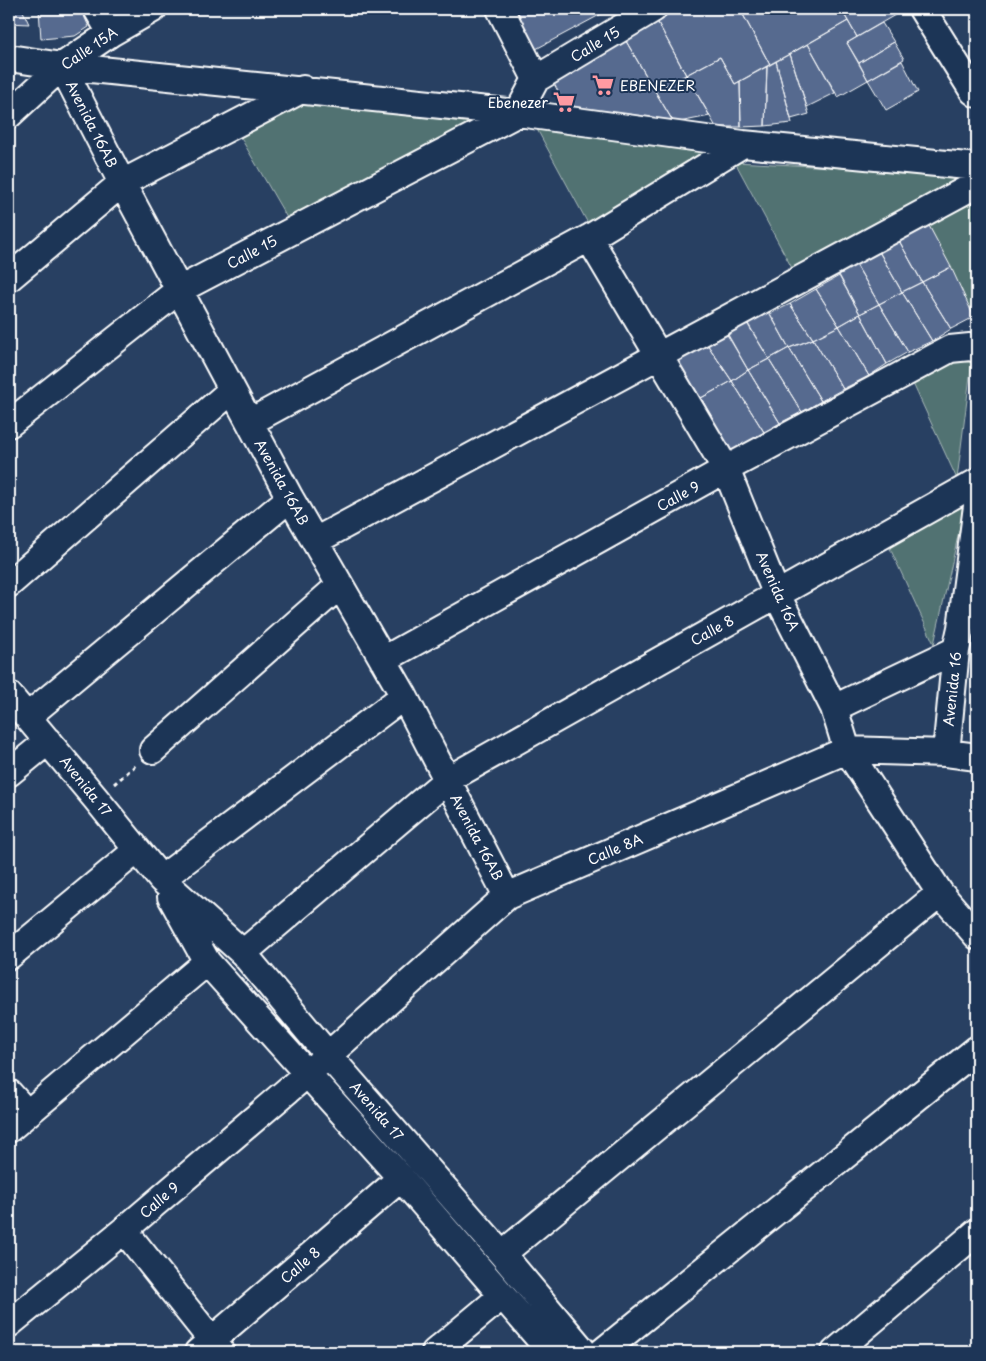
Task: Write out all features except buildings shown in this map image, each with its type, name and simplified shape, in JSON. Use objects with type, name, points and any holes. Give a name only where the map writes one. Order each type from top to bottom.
[{"type":"street","points":[[97,9],[111,33]]},
{"type":"street","name":"Calle 15A","points":[[9,115],[62,66],[111,33],[153,9]]},
{"type":"street","points":[[500,9],[536,79],[518,112]]},
{"type":"street","name":"Calle 15","points":[[536,79],[654,9]]},
{"type":"street","points":[[922,9],[973,91],[977,94]]},
{"type":"street","points":[[9,58],[62,66],[518,112],[743,144],[977,167]]},
{"type":"street","name":"Avenida 16AB","points":[[62,66],[122,183],[290,498],[404,696],[507,896]]},
{"type":"street","points":[[9,278],[122,183],[303,90]]},
{"type":"street","name":"Calle 15","points":[[9,424],[179,290],[518,112]]},
{"type":"street","points":[[250,422],[589,238],[743,144]]},
{"type":"street","points":[[315,541],[977,184]]},
{"type":"street","name":"Avenida 16A","points":[[589,238],[726,469],[776,594],[834,708],[847,750],[940,893],[977,936]]},
{"type":"street","name":"Calle 9","points":[[383,660],[726,469],[950,348],[970,347],[977,349]]},
{"type":"street","points":[[9,584],[232,390]]},
{"type":"street","name":"Calle 8","points":[[243,953],[446,780],[977,482]]},
{"type":"street","points":[[28,716],[290,498]]},
{"type":"street","name":"Avenida 16","points":[[946,753],[965,636],[977,506]]},
{"type":"street","points":[[154,750],[340,585]]},
{"type":"street","points":[[834,708],[965,636]]},
{"type":"street","name":"Avenida 17","points":[[9,695],[161,879],[243,953],[584,1352]]},
{"type":"street","points":[[161,879],[404,696]]},
{"type":"street","points":[[9,773],[48,740]]},
{"type":"street","name":"Calle 8A","points":[[308,1072],[507,896],[847,750],[946,753],[977,757]]},
{"type":"street","points":[[9,956],[137,850]]},
{"type":"street","name":"Avenida 17","points":[[161,879],[207,962],[402,1178],[551,1352]]},
{"type":"street","points":[[502,1254],[940,893]]},
{"type":"street","points":[[9,1093],[18,1121],[207,962]]},
{"type":"street","points":[[602,1352],[977,1049]]},
{"type":"street","name":"Calle 9","points":[[10,1320],[124,1230],[308,1072]]},
{"type":"street","name":"Calle 8","points":[[210,1349],[402,1178]]},
{"type":"street","points":[[124,1230],[210,1349]]},
{"type":"street","points":[[835,1352],[977,1232]]},
{"type":"street","points":[[435,1352],[502,1296]]},
{"type":"path","points":[[96,799],[154,750]]},
{"type":"green space","points":[[295,102],[481,123],[290,223],[238,133]]},
{"type":"green space","points":[[532,120],[726,147],[591,229]]},
{"type":"green space","points":[[735,162],[968,174],[793,270]]},
{"type":"green space","points":[[977,193],[977,294],[974,317],[927,222]]},
{"type":"green space","points":[[973,352],[957,479],[910,377]]},
{"type":"green space","points":[[965,504],[934,644],[889,546]]},
{"type":"place","name":"EBENEZER","points":[[603,85]]},
{"type":"place","name":"Ebenezer","points":[[564,102]]}]
